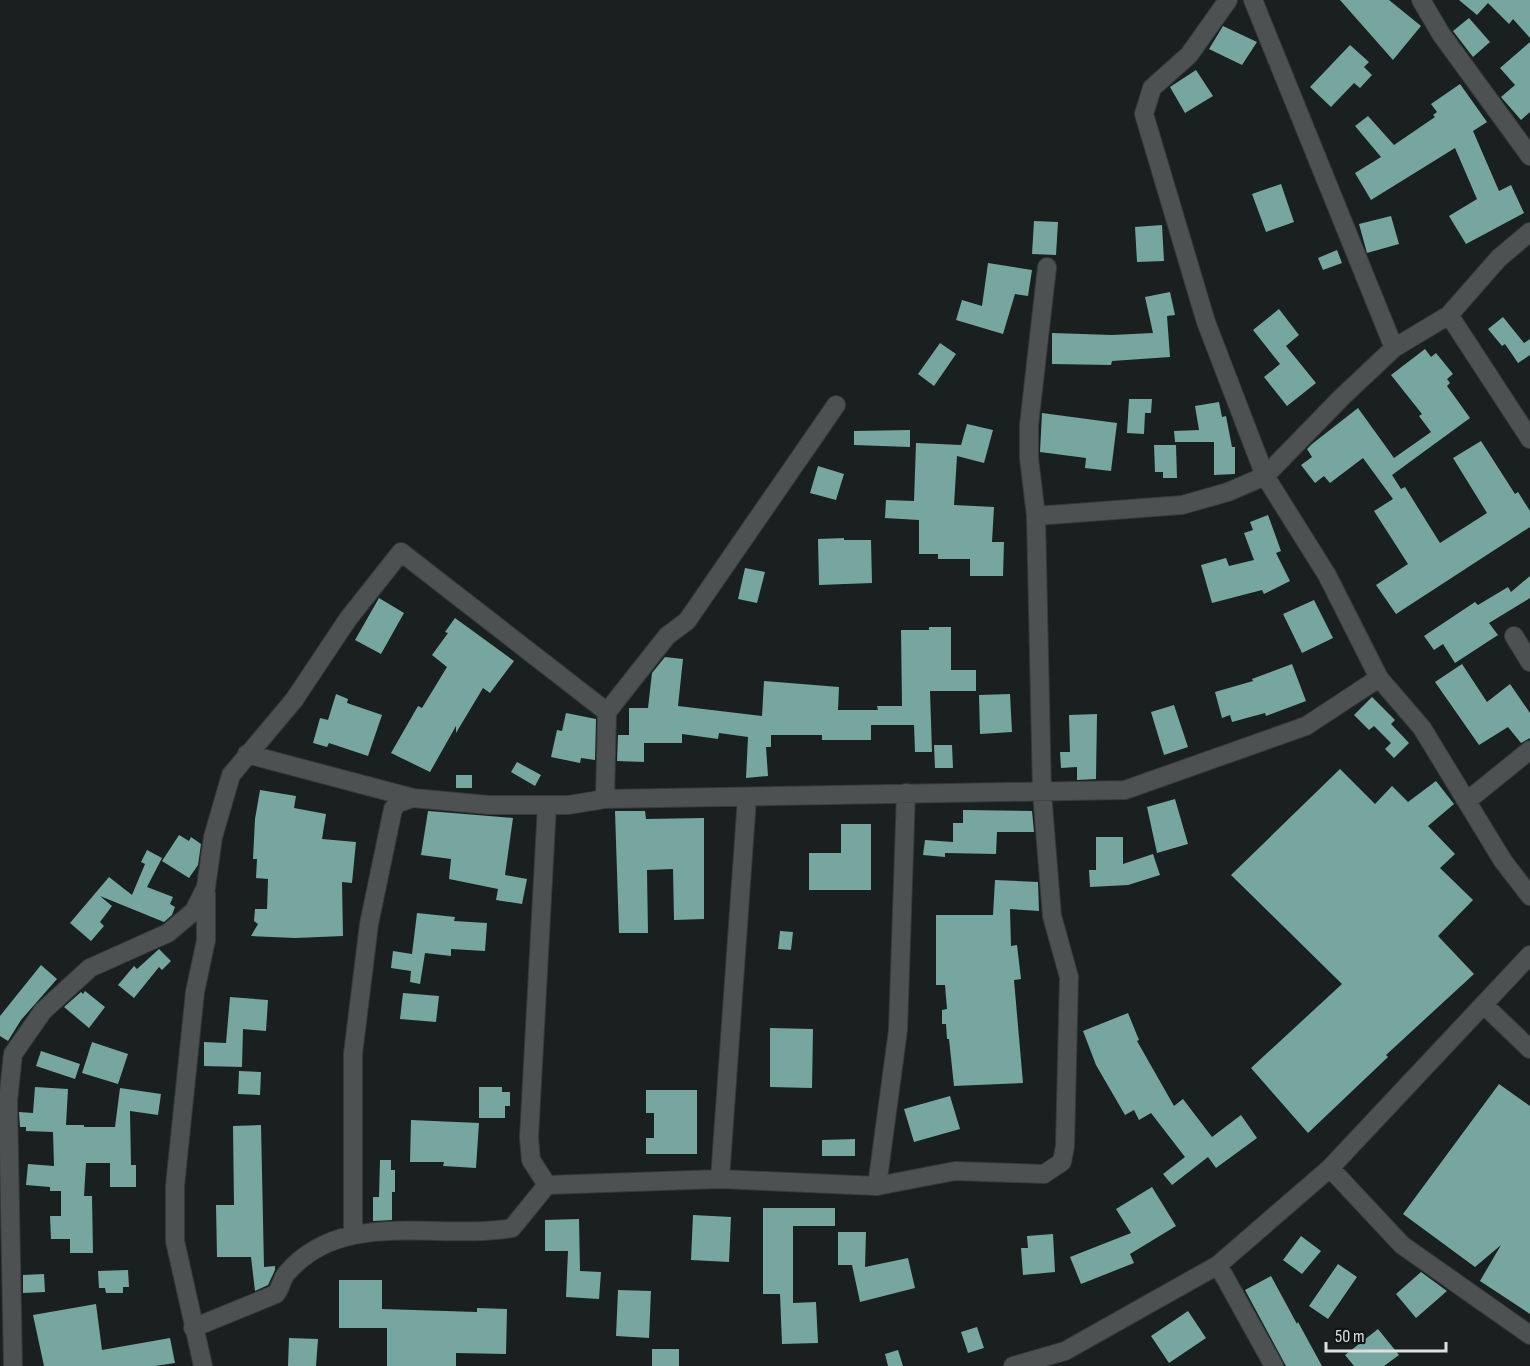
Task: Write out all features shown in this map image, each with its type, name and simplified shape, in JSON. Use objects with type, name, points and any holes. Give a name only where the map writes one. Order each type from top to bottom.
[{"type":"street","points":[[1228,0],[1189,56],[1152,88],[1144,114],[1206,322],[1265,476],[1327,575],[1379,678],[1422,728],[1503,861],[1530,896]]},
{"type":"street","points":[[1254,0],[1394,348]]},
{"type":"street","points":[[1421,0],[1441,34],[1530,156]]},
{"type":"street","points":[[1036,516],[1182,505],[1265,476],[1342,396],[1394,348],[1449,315],[1499,258],[1530,232]]},
{"type":"street","points":[[194,1328],[276,1294],[285,1275],[323,1244],[353,1233],[512,1228],[547,1185],[720,1179],[877,1186],[955,1171],[1044,1174],[1062,1162],[1065,1146],[1069,976],[1052,916],[1042,793],[1036,516],[1029,458],[1029,425],[1047,267]]},
{"type":"street","points":[[1449,315],[1530,439]]},
{"type":"street","points":[[605,799],[607,712],[667,636],[687,621],[836,405]]},
{"type":"street","points":[[203,1366],[175,1240],[175,1186],[195,992],[206,940],[206,887],[213,837],[231,775],[294,700],[348,619],[400,552],[607,712]]},
{"type":"street","points":[[1514,636],[1530,662]]},
{"type":"street","points":[[247,754],[413,798],[489,805],[547,805],[605,799],[1125,790],[1306,726],[1379,678]]},
{"type":"street","points":[[1467,801],[1530,750]]},
{"type":"street","points":[[877,1186],[898,1030],[906,793]]},
{"type":"street","points":[[353,1233],[353,1054],[369,924],[393,809],[398,803],[413,798]]},
{"type":"street","points":[[720,1179],[747,798]]},
{"type":"street","points":[[547,805],[529,1137],[531,1160],[547,1185]]},
{"type":"street","points":[[13,1366],[8,1101],[13,1054],[43,1011],[90,968],[168,933],[194,911],[206,887]]},
{"type":"street","points":[[1012,1366],[1069,1359],[1218,1265],[1330,1168],[1485,1006],[1530,955]]},
{"type":"street","points":[[1485,1006],[1530,1049]]},
{"type":"street","points":[[1330,1168],[1402,1245],[1530,1335]]},
{"type":"street","points":[[1218,1265],[1274,1366]]},
{"type":"building","points":[[1340,0],[1389,0],[1421,26],[1393,60]]},
{"type":"building","points":[[1459,0],[1530,0],[1530,38],[1513,19],[1509,24],[1488,3],[1477,15]]},
{"type":"building","points":[[1469,18],[1490,42],[1473,57],[1453,31]]},
{"type":"building","points":[[1223,26],[1257,42],[1242,65],[1209,49]]},
{"type":"building","points":[[1530,42],[1530,112],[1521,120],[1501,97],[1515,85],[1500,68]]},
{"type":"building","points":[[1350,45],[1369,62],[1364,67],[1372,75],[1360,88],[1354,83],[1331,107],[1310,87]]},
{"type":"building","points":[[1196,70],[1213,96],[1185,113],[1170,87]]},
{"type":"building","points":[[1460,84],[1487,122],[1473,131],[1499,191],[1511,185],[1524,213],[1466,244],[1449,216],[1477,199],[1455,148],[1371,200],[1355,173],[1381,157],[1355,126],[1368,116],[1394,145],[1435,117],[1433,115],[1437,112],[1431,104]]},
{"type":"building","points":[[1281,184],[1294,222],[1266,232],[1252,194]]},
{"type":"building","points":[[1391,216],[1399,244],[1367,253],[1359,224]]},
{"type":"building","points":[[1034,221],[1058,222],[1056,255],[1032,254]]},
{"type":"building","points":[[1162,225],[1164,261],[1137,262],[1135,227]]},
{"type":"building","points":[[1337,250],[1342,263],[1323,270],[1318,258]]},
{"type":"building","points":[[988,263],[1032,270],[1028,296],[1015,294],[1003,334],[956,320],[962,300],[982,306]]},
{"type":"building","points":[[1170,292],[1175,315],[1167,316],[1170,357],[1112,361],[1111,365],[1052,364],[1052,333],[1112,335],[1153,333],[1145,297]]},
{"type":"building","points":[[1279,309],[1299,335],[1286,346],[1316,383],[1287,406],[1264,377],[1280,364],[1253,330]]},
{"type":"building","points":[[1503,317],[1524,343],[1530,339],[1530,355],[1518,363],[1505,344],[1502,346],[1488,329]]},
{"type":"building","points":[[940,343],[956,354],[934,386],[918,374]]},
{"type":"building","points":[[1425,349],[1431,357],[1436,353],[1453,374],[1447,379],[1450,383],[1447,386],[1470,418],[1392,475],[1401,489],[1405,487],[1440,543],[1487,513],[1453,458],[1481,441],[1515,494],[1518,492],[1530,511],[1530,527],[1396,614],[1376,585],[1408,564],[1374,511],[1393,499],[1363,458],[1330,483],[1324,476],[1315,483],[1301,465],[1312,457],[1307,449],[1312,444],[1358,408],[1394,458],[1431,432],[1419,416],[1422,414],[1391,375]]},
{"type":"building","points":[[1129,399],[1152,399],[1151,413],[1145,413],[1144,434],[1127,433]]},
{"type":"building","points":[[1219,402],[1222,417],[1226,416],[1232,447],[1235,447],[1235,474],[1214,475],[1214,442],[1175,442],[1174,431],[1199,430],[1195,406]]},
{"type":"building","points":[[1042,413],[1117,423],[1111,471],[1085,468],[1086,458],[1040,452]]},
{"type":"building","points":[[967,424],[993,430],[984,463],[957,456],[954,505],[994,507],[992,542],[1004,542],[1003,576],[970,576],[970,559],[938,559],[938,554],[919,554],[919,520],[885,518],[886,500],[914,501],[916,443],[961,445]]},
{"type":"building","points":[[910,430],[910,447],[854,445],[854,431]]},
{"type":"building","points":[[1154,445],[1176,445],[1177,478],[1163,478],[1163,472],[1155,472]]},
{"type":"building","points":[[818,466],[844,474],[836,500],[810,493]]},
{"type":"building","points":[[1268,515],[1281,551],[1276,553],[1290,581],[1264,594],[1262,590],[1212,603],[1201,565],[1226,558],[1229,566],[1254,560],[1244,533],[1253,530],[1250,522]]},
{"type":"building","points":[[844,538],[844,540],[871,540],[872,583],[819,585],[818,539]]},
{"type":"building","points":[[745,568],[765,572],[757,603],[738,599]]},
{"type":"building","points":[[1530,576],[1530,598],[1489,623],[1498,635],[1455,663],[1443,644],[1434,650],[1424,636],[1475,602],[1478,605],[1508,587],[1511,592]]},
{"type":"building","points":[[379,598],[404,613],[381,654],[355,640]]},
{"type":"building","points":[[1314,600],[1333,638],[1302,653],[1283,614]]},
{"type":"building","points":[[455,618],[514,661],[490,693],[483,688],[456,733],[456,726],[430,772],[391,753],[418,706],[422,708],[447,667],[432,655],[448,633],[445,632]]},
{"type":"building","points":[[929,627],[951,627],[951,670],[976,670],[976,691],[930,691],[932,752],[915,752],[914,725],[871,725],[871,740],[822,740],[822,735],[771,735],[771,747],[766,747],[768,776],[746,778],[748,737],[719,733],[718,739],[682,734],[682,743],[644,743],[644,762],[617,761],[618,735],[629,735],[629,708],[648,708],[652,673],[665,657],[683,659],[678,706],[762,716],[764,681],[839,687],[838,710],[878,710],[877,706],[902,706],[901,630],[929,630]]},
{"type":"building","points":[[1292,664],[1306,701],[1266,716],[1265,713],[1232,722],[1230,715],[1222,718],[1215,692],[1253,681],[1252,679]]},
{"type":"building","points":[[1462,664],[1487,702],[1510,684],[1530,713],[1530,738],[1521,743],[1508,727],[1479,745],[1435,682]]},
{"type":"building","points":[[336,694],[348,699],[347,703],[382,715],[368,756],[329,743],[327,747],[313,743],[320,718],[328,720]]},
{"type":"building","points":[[1010,694],[1012,732],[980,734],[979,695]]},
{"type":"building","points":[[1372,697],[1395,720],[1391,724],[1409,743],[1394,758],[1385,749],[1391,743],[1374,726],[1369,730],[1354,715]]},
{"type":"building","points":[[1174,705],[1188,747],[1164,755],[1151,712]]},
{"type":"building","points":[[566,713],[596,719],[595,760],[581,758],[580,763],[551,757],[557,730],[562,731]]},
{"type":"building","points":[[1097,714],[1096,779],[1077,780],[1077,767],[1061,768],[1060,752],[1070,752],[1069,715]]},
{"type":"building","points":[[934,745],[952,745],[953,768],[935,768]]},
{"type":"building","points":[[517,762],[541,775],[535,786],[511,772]]},
{"type":"building","points":[[1340,769],[1375,804],[1392,786],[1408,802],[1436,781],[1454,804],[1428,826],[1455,854],[1440,868],[1473,900],[1438,936],[1474,974],[1386,1055],[1388,1057],[1308,1133],[1251,1068],[1342,984],[1231,875]]},
{"type":"building","points":[[456,775],[472,775],[472,788],[456,788]]},
{"type":"building","points":[[260,790],[296,796],[294,808],[326,814],[322,839],[356,842],[352,883],[342,882],[343,936],[295,938],[251,936],[258,924],[254,921],[255,909],[267,909],[268,879],[256,878],[257,859],[253,859],[255,819]]},
{"type":"building","points":[[1175,799],[1188,844],[1157,853],[1147,807]]},
{"type":"building","points":[[963,810],[1032,811],[1034,832],[997,832],[996,854],[945,853],[945,857],[923,855],[925,840],[953,842],[953,823],[963,823]]},
{"type":"building","points":[[428,811],[513,818],[505,875],[527,879],[522,904],[496,900],[498,889],[449,879],[451,859],[421,855]]},
{"type":"building","points":[[615,811],[645,811],[646,819],[704,818],[704,919],[674,920],[673,869],[647,870],[648,933],[619,933]]},
{"type":"building","points":[[841,824],[871,824],[871,890],[809,890],[809,853],[841,853]]},
{"type":"building","points":[[179,835],[189,841],[191,837],[201,844],[198,865],[189,878],[162,861]]},
{"type":"building","points":[[1096,837],[1123,837],[1123,864],[1153,854],[1160,875],[1128,885],[1090,887],[1089,870],[1096,870]]},
{"type":"building","points":[[147,850],[162,858],[147,887],[173,897],[170,904],[175,907],[172,915],[164,922],[100,896],[112,906],[100,922],[104,926],[91,941],[70,923],[109,877],[132,895],[145,864],[141,862]]},
{"type":"building","points":[[995,880],[1038,882],[1039,911],[1010,909],[1011,946],[1017,945],[1021,979],[1014,980],[1023,1083],[954,1086],[949,1039],[947,1039],[946,1024],[942,1024],[942,1010],[947,1009],[945,985],[936,985],[936,915],[993,915]]},
{"type":"building","points":[[417,913],[455,917],[454,921],[487,923],[485,951],[451,949],[451,956],[425,953],[420,984],[410,982],[411,971],[391,968],[393,951],[412,954]]},
{"type":"building","points":[[780,931],[793,932],[791,950],[778,949]]},
{"type":"building","points":[[159,949],[171,961],[162,970],[159,967],[134,998],[118,985],[134,966],[137,969]]},
{"type":"building","points":[[41,965],[57,979],[21,1020],[8,1041],[0,1036],[0,1016]]},
{"type":"building","points":[[85,991],[105,1007],[89,1028],[64,1007]]},
{"type":"building","points":[[403,993],[439,996],[436,1022],[400,1019]]},
{"type":"building","points":[[230,997],[268,1000],[266,1031],[243,1029],[242,1067],[204,1066],[204,1042],[226,1043]]},
{"type":"building","points":[[1128,1013],[1139,1040],[1137,1041],[1174,1106],[1183,1099],[1212,1137],[1241,1115],[1257,1138],[1216,1168],[1208,1157],[1172,1185],[1163,1174],[1185,1157],[1151,1113],[1139,1120],[1134,1110],[1125,1115],[1096,1065],[1083,1031]]},
{"type":"building","points":[[770,1028],[813,1029],[812,1088],[770,1087]]},
{"type":"building","points":[[92,1042],[128,1054],[118,1084],[82,1073]]},
{"type":"building","points":[[41,1051],[80,1064],[75,1079],[36,1066]]},
{"type":"building","points":[[239,1071],[261,1072],[260,1095],[238,1094]]},
{"type":"building","points":[[1499,1084],[1530,1106],[1530,1314],[1480,1281],[1501,1245],[1475,1267],[1403,1214]]},
{"type":"building","points":[[35,1087],[68,1089],[66,1125],[84,1125],[84,1127],[115,1127],[120,1088],[161,1094],[158,1115],[130,1111],[131,1165],[136,1165],[136,1187],[110,1187],[110,1163],[86,1163],[84,1196],[92,1196],[93,1253],[70,1253],[70,1239],[51,1239],[50,1216],[61,1216],[61,1191],[50,1191],[50,1187],[26,1185],[28,1164],[54,1166],[53,1132],[26,1131],[26,1127],[20,1127],[19,1112],[33,1113]]},
{"type":"building","points":[[479,1087],[502,1087],[502,1092],[510,1092],[510,1106],[505,1106],[505,1118],[479,1118]]},
{"type":"building","points":[[646,1090],[697,1090],[697,1154],[646,1154],[646,1138],[654,1138],[654,1113],[646,1113]]},
{"type":"building","points":[[950,1096],[960,1129],[914,1142],[904,1109]]},
{"type":"building","points":[[411,1120],[479,1123],[476,1168],[443,1166],[444,1162],[410,1162]]},
{"type":"building","points":[[261,1125],[264,1267],[275,1266],[275,1270],[268,1285],[255,1291],[251,1257],[217,1257],[216,1205],[234,1205],[233,1126]]},
{"type":"building","points":[[855,1139],[855,1156],[822,1156],[822,1140]]},
{"type":"building","points":[[380,1160],[391,1160],[391,1170],[395,1170],[392,1220],[373,1221],[373,1197],[379,1197]]},
{"type":"building","points":[[1152,1187],[1176,1226],[1130,1254],[1134,1263],[1081,1284],[1070,1257],[1131,1233],[1116,1209]]},
{"type":"building","points":[[763,1208],[835,1208],[835,1226],[793,1226],[793,1303],[816,1302],[818,1343],[782,1344],[780,1294],[763,1294]]},
{"type":"building","points":[[693,1215],[731,1217],[729,1262],[691,1260]]},
{"type":"building","points":[[579,1219],[580,1271],[601,1272],[599,1299],[566,1297],[568,1251],[545,1251],[545,1220]]},
{"type":"building","points":[[838,1232],[866,1232],[865,1267],[908,1258],[915,1288],[860,1302],[852,1265],[838,1265]]},
{"type":"building","points":[[1053,1234],[1055,1272],[1023,1275],[1021,1248],[1028,1248],[1027,1236]]},
{"type":"building","points":[[1301,1236],[1321,1251],[1302,1274],[1283,1260]]},
{"type":"building","points":[[1338,1264],[1357,1277],[1328,1319],[1309,1306]]},
{"type":"building","points":[[128,1270],[129,1287],[123,1287],[123,1293],[106,1293],[105,1288],[99,1288],[98,1271]]},
{"type":"building","points":[[1421,1272],[1447,1291],[1416,1318],[1396,1294]]},
{"type":"building","points":[[44,1274],[45,1292],[23,1293],[23,1275]]},
{"type":"building","points":[[1271,1276],[1322,1366],[1286,1366],[1245,1290]]},
{"type":"building","points":[[339,1280],[382,1280],[382,1309],[477,1312],[477,1308],[507,1309],[506,1354],[456,1353],[456,1366],[387,1366],[387,1328],[339,1328]]},
{"type":"building","points":[[618,1290],[651,1291],[649,1338],[616,1336]]},
{"type":"building","points":[[96,1304],[102,1350],[170,1338],[175,1363],[155,1366],[44,1366],[33,1315]]},
{"type":"building","points":[[1188,1311],[1206,1338],[1169,1363],[1151,1336]]},
{"type":"building","points":[[977,1327],[984,1348],[968,1353],[961,1332]]},
{"type":"building","points":[[1378,1329],[1399,1355],[1384,1366],[1354,1366],[1345,1355]]},
{"type":"building","points":[[289,1338],[318,1339],[316,1366],[288,1366]]},
{"type":"building","points":[[652,1349],[679,1349],[679,1366],[652,1366]]},
{"type":"building","points":[[898,1350],[903,1366],[888,1366],[885,1354]]}]
